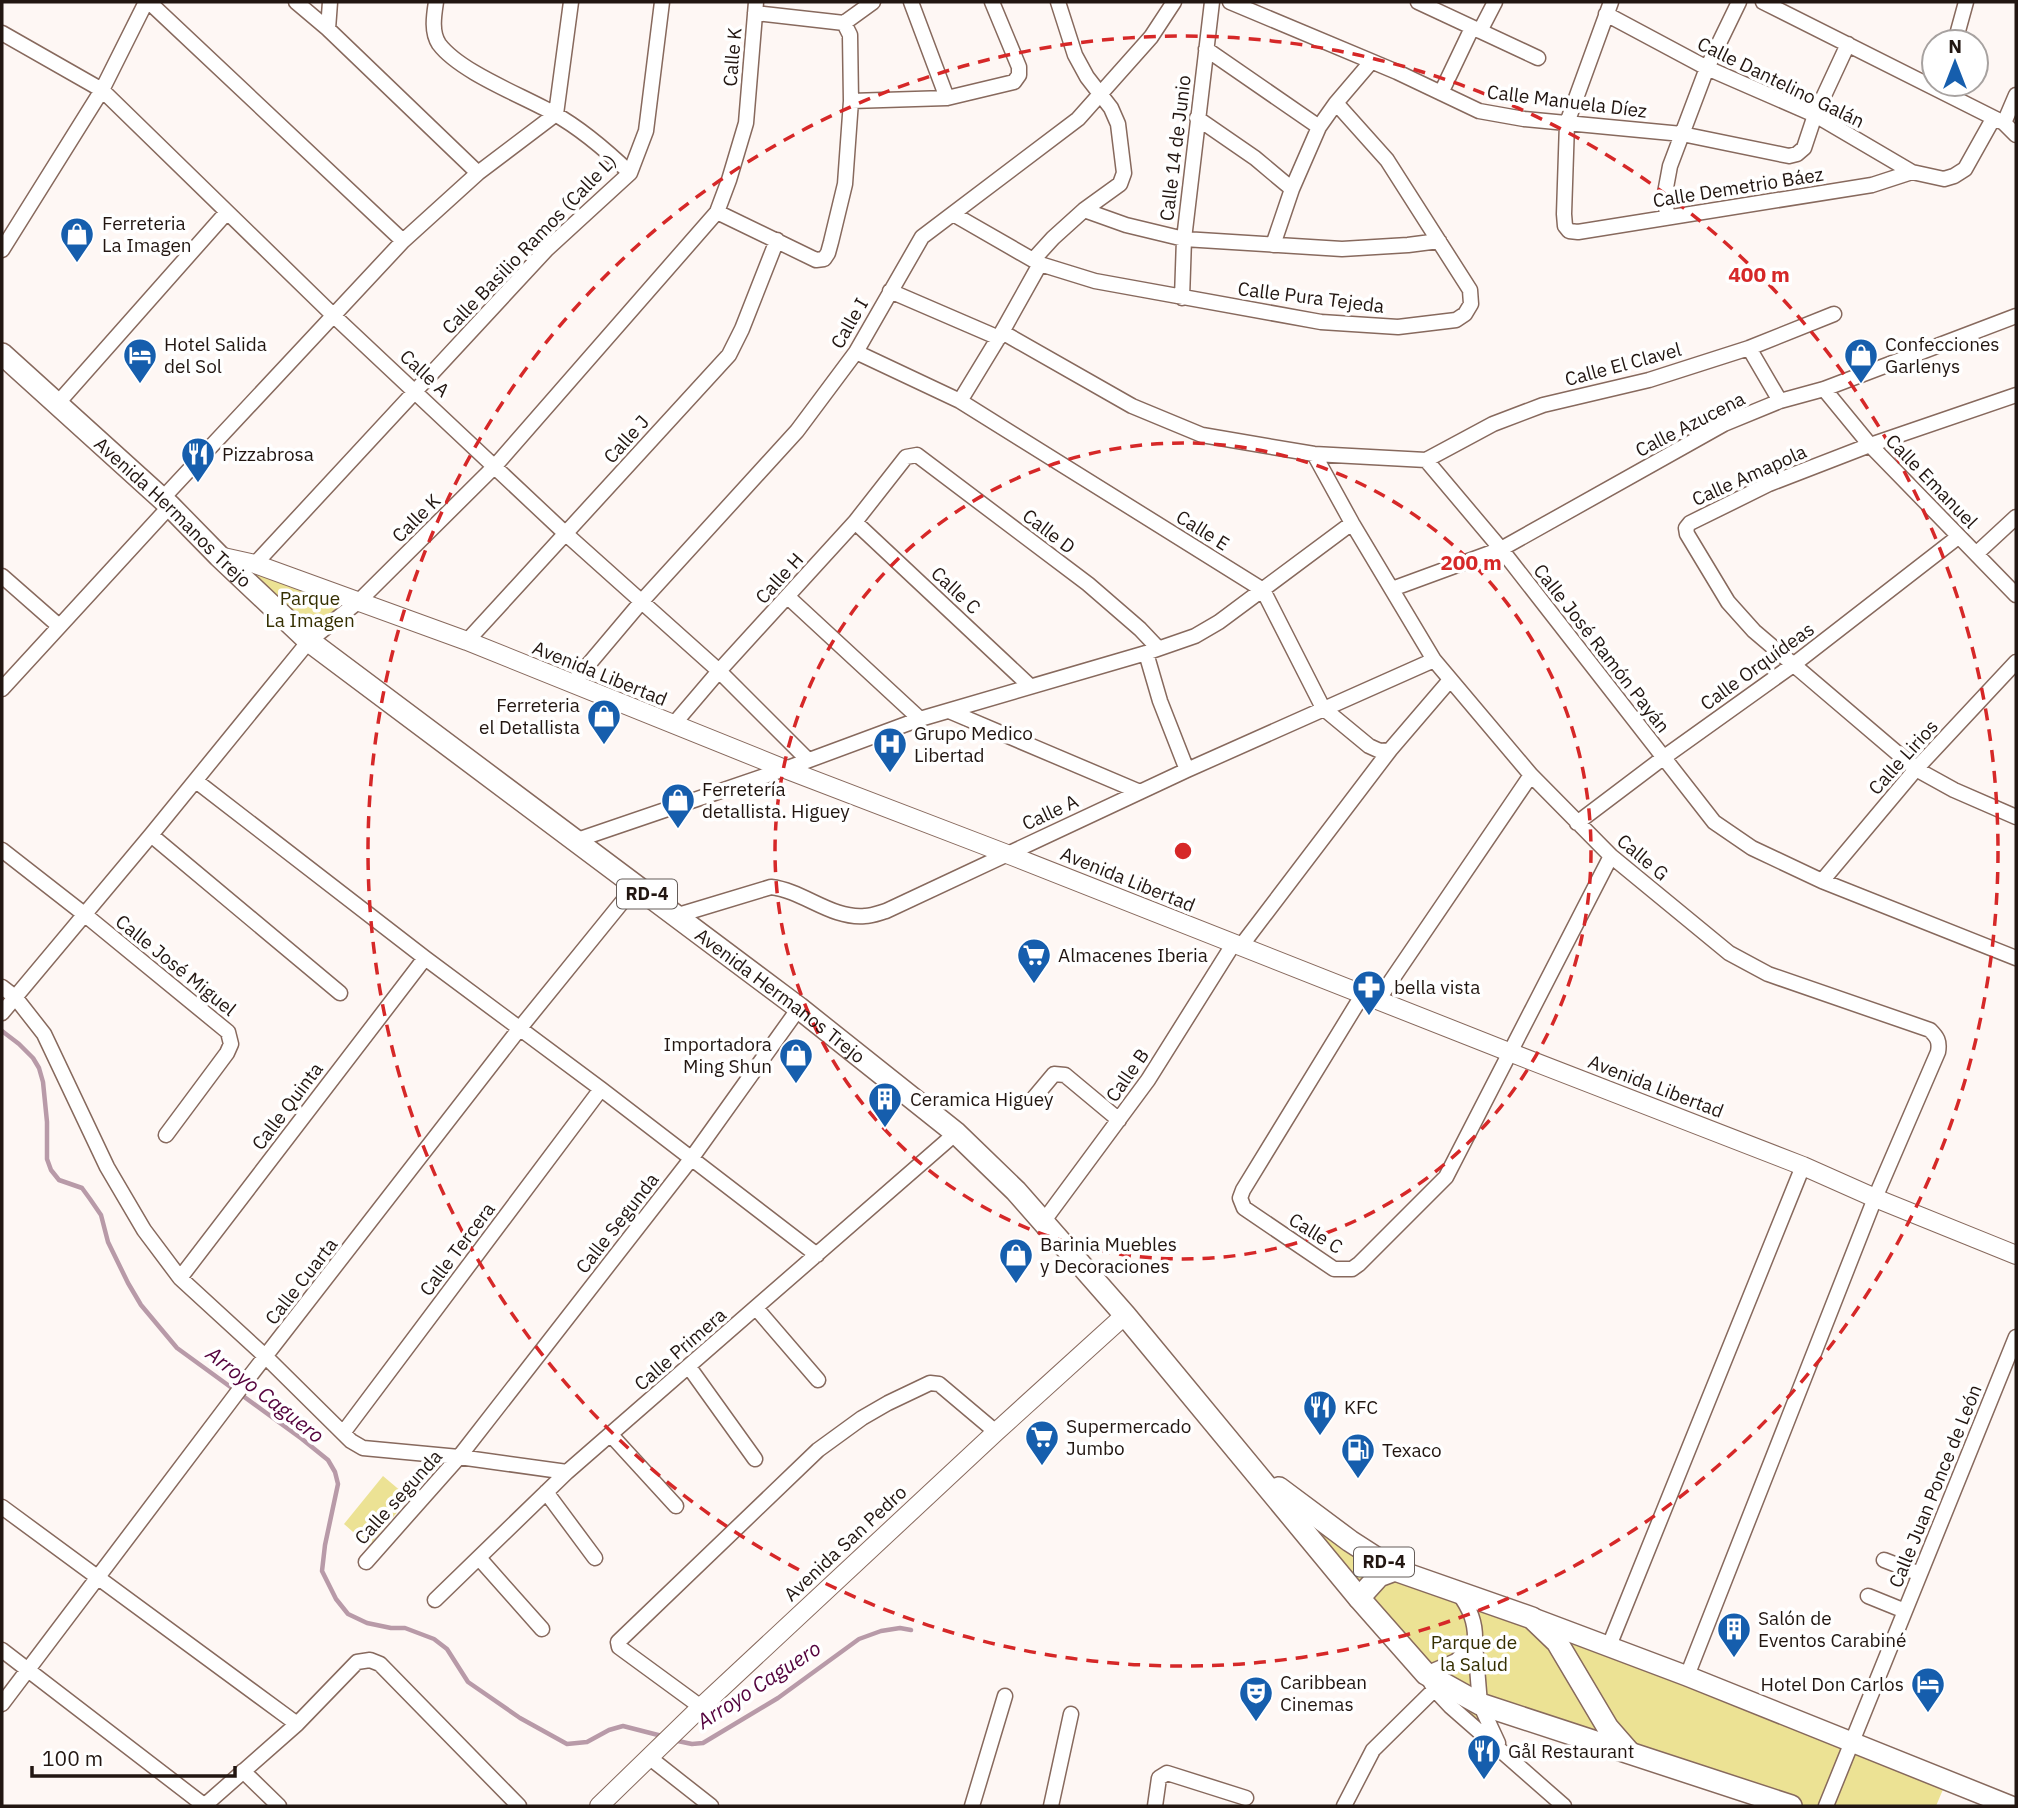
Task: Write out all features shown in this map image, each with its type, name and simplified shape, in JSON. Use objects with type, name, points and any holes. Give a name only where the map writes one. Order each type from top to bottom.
[{"type":"main road","name":"Avenida Hermanos Trejo","points":[[2,354],[166,502],[309,641],[799,1008],[956,1133],[1016,1191],[1125,1315],[1359,1598],[1434,1682],[1480,1704],[1791,1806]]},
{"type":"main road","name":"Avenida Hermanos Trejo","points":[[1254,1471],[1350,1541],[1395,1570],[1532,1618],[1556,1642],[1608,1728],[1630,1753]]},
{"type":"main road","points":[[1359,1598],[1379,1576],[1395,1570]]},
{"type":"main road","points":[[1532,1618],[1687,1676],[2011,1806]]},
{"type":"street","points":[[2,250],[102,90],[148,2],[403,241]]},
{"type":"street","points":[[296,2],[328,29],[478,173]]},
{"type":"street","points":[[328,29],[330,2]]},
{"type":"street","points":[[436,2],[433,22],[437,41],[455,61],[556,114],[593,139],[630,173]]},
{"type":"street","points":[[2,689],[166,502],[403,241],[478,173],[556,114],[571,2]]},
{"type":"street","name":"Calle Basilio Ramos (Calle L)","points":[[255,564],[547,249],[630,173],[646,131],[662,2]]},
{"type":"street","points":[[755,7],[844,23],[873,2]]},
{"type":"street","points":[[911,2],[947,98]]},
{"type":"street","points":[[851,101],[947,98],[1014,82],[1019,75],[1019,67],[992,2]]},
{"type":"street","points":[[960,401],[1053,238],[1123,179],[1118,124],[1111,108],[1075,55],[1058,2]]},
{"type":"street","name":"Calle I","points":[[572,684],[642,601],[797,431],[856,352],[922,237],[1078,119],[1151,37],[1174,2]]},
{"type":"street","name":"Calle 14 de Junio","points":[[1182,298],[1184,239],[1212,2]]},
{"type":"street","name":"Calle Manuela Díez","points":[[1230,2],[1397,72],[1479,111],[1524,119],[1682,134],[1788,156],[1797,155],[1804,148],[1815,116],[1848,44]]},
{"type":"street","points":[[1418,2],[1538,58]]},
{"type":"street","points":[[1441,93],[1476,29],[1495,2]]},
{"type":"street","points":[[1667,217],[1665,193],[1671,166],[1707,68],[1739,2]]},
{"type":"street","points":[[1763,2],[1786,7],[1848,44],[1920,77]]},
{"type":"street","points":[[1959,28],[1966,2]]},
{"type":"street","name":"Calle K","points":[[2,1013],[309,641],[359,601],[495,466],[717,212],[746,123],[755,7]]},
{"type":"street","points":[[1567,123],[1608,8]]},
{"type":"street","name":"Calle Dantelino Galán","points":[[1608,8],[1707,68],[1815,116],[1912,172],[1944,179],[1965,169],[2016,95]]},
{"type":"street","points":[[717,212],[816,260],[824,259],[828,253],[845,184],[851,101],[850,35],[844,23]]},
{"type":"street","name":"Calle A","points":[[2,33],[102,90],[334,316],[566,534],[719,671],[808,760]]},
{"type":"street","points":[[1206,49],[1319,127]]},
{"type":"street","points":[[1273,245],[1319,127],[1371,62]]},
{"type":"street","points":[[1960,98],[2016,135]]},
{"type":"street","name":"Calle Pura Tejeda","points":[[953,214],[1037,262],[1095,281],[1321,322],[1398,327],[1456,320],[1465,314],[1471,304],[1470,290],[1387,160],[1336,103]]},
{"type":"street","points":[[1197,118],[1293,188]]},
{"type":"street","name":"Calle Demetrio Báez","points":[[1567,123],[1564,214],[1565,226],[1569,231],[1578,232],[1872,185],[1912,172]]},
{"type":"street","points":[[1084,210],[1126,225],[1184,239],[1342,249],[1439,241]]},
{"type":"street","points":[[57,404],[227,212]]},
{"type":"street","name":"Calle J","points":[[467,641],[729,355],[742,330],[777,240]]},
{"type":"street","points":[[890,291],[1000,335],[1132,406],[1202,435],[1314,454],[1426,460]]},
{"type":"street","name":"Calle El Clavel","points":[[1426,460],[1493,424],[1543,405],[1649,380],[1749,348],[1834,314]]},
{"type":"street","name":"Calle Azucena","points":[[1392,589],[1501,549],[1724,424],[1780,401],[1824,389],[2016,316]]},
{"type":"street","points":[[1749,348],[1780,401]]},
{"type":"street","name":"Calle E","points":[[856,352],[960,401],[1263,590]]},
{"type":"street","name":"Calle Emanuel","points":[[1824,389],[1870,445],[2016,595]]},
{"type":"street","name":"Calle Amapola","points":[[2016,396],[1870,445],[1769,484],[1690,523],[1686,528],[1728,602],[1754,631],[1916,769],[1954,790],[2016,817]]},
{"type":"street","name":"Calle G","points":[[1314,454],[1434,660],[1531,775],[1611,856],[1729,953],[1768,974],[1930,1030],[1937,1036],[1938,1052],[1875,1198]]},
{"type":"street","name":"Calle H","points":[[673,725],[855,522],[910,455]]},
{"type":"street","name":"Calle D","points":[[910,455],[917,455],[1088,584],[1140,629],[1152,650]]},
{"type":"street","name":"Calle José Ramón Payán","points":[[1426,460],[1501,549],[1714,822],[1752,848],[1822,881],[2016,958]]},
{"type":"street","points":[[1976,554],[2016,517]]},
{"type":"street","name":"Calle C","points":[[855,522],[1030,686]]},
{"type":"street","points":[[577,840],[785,769],[920,719],[1195,636],[1219,622],[1352,523]]},
{"type":"street","name":"Calle Orquídeas","points":[[1577,823],[1793,665],[1958,537]]},
{"type":"street","name":"Avenida Libertad","points":[[219,556],[255,564],[467,641],[673,725],[1803,1166],[2016,1255]]},
{"type":"street","points":[[2,576],[59,626]]},
{"type":"street","points":[[1263,590],[1324,708],[1369,746],[1380,751],[1390,750],[1450,680]]},
{"type":"street","points":[[789,597],[920,719]]},
{"type":"street","points":[[1152,650],[1160,701],[1187,770]]},
{"type":"street","name":"Calle A","points":[[675,916],[771,887],[783,889],[837,913],[868,916],[886,911],[1187,770],[1434,660]]},
{"type":"street","name":"Calle Lirios","points":[[1822,881],[1916,769],[2016,662]]},
{"type":"street","points":[[949,711],[1140,792]]},
{"type":"street","name":"Calle B","points":[[1043,1222],[1148,1080],[1237,945],[1390,750]]},
{"type":"street","name":"Calle C","points":[[1509,1052],[1446,1177],[1352,1269],[1334,1269],[1244,1208],[1240,1198],[1243,1190],[1371,997],[1531,775]]},
{"type":"street","points":[[196,780],[425,958],[817,1255]]},
{"type":"street","points":[[151,835],[340,993]]},
{"type":"street","name":"Calle José Miguel","points":[[2,850],[228,1032],[231,1044],[227,1053],[166,1135]]},
{"type":"street","points":[[1509,1052],[1611,856]]},
{"type":"street","name":"Calle Cuarta","points":[[2,1704],[243,1385],[520,1028],[636,885]]},
{"type":"street","name":"Calle Quinta","points":[[180,1278],[425,958]]},
{"type":"street","points":[[2,987],[15,998],[44,1034],[107,1167],[144,1230],[180,1278],[343,1433],[363,1448],[459,1457],[568,1472]]},
{"type":"street","name":"Calle Segunda","points":[[459,1457],[691,1159],[799,1008]]},
{"type":"street","points":[[1033,1099],[1054,1074],[1065,1075],[1119,1120]]},
{"type":"street","name":"Calle Tercera","points":[[343,1433],[601,1089]]},
{"type":"street","name":"Calle Primera","points":[[435,1600],[568,1472],[956,1133]]},
{"type":"street","points":[[1609,1646],[1803,1166]]},
{"type":"street","points":[[1687,1676],[1875,1198]]},
{"type":"street","points":[[756,1308],[818,1380]]},
{"type":"street","name":"Avenida San Pedro","points":[[599,1806],[701,1707],[1125,1315]]},
{"type":"street","name":"Calle Juan Ponce de León","points":[[1826,1806],[2016,1337]]},
{"type":"street","points":[[689,1367],[755,1459]]},
{"type":"street","points":[[701,1707],[619,1647],[618,1642],[818,1450],[862,1418],[930,1383],[939,1384],[996,1432]]},
{"type":"street","points":[[611,1436],[676,1507]]},
{"type":"street","name":"Calle segunda","points":[[366,1562],[459,1457]]},
{"type":"street","points":[[546,1492],[594,1558]]},
{"type":"street","points":[[2,1507],[297,1724]]},
{"type":"street","points":[[479,1558],[542,1629]]},
{"type":"street","points":[[1884,1560],[1920,1574]]},
{"type":"street","points":[[1457,1591],[1471,1611],[1476,1628],[1480,1704],[1500,1745],[1510,1758]]},
{"type":"street","points":[[1868,1596],[1905,1611]]},
{"type":"street","points":[[1344,1806],[1374,1748],[1434,1682],[1475,1643]]},
{"type":"street","points":[[2,1650],[204,1806],[297,1724],[357,1662],[370,1660],[380,1664],[519,1806]]},
{"type":"street","points":[[1434,1682],[1450,1706],[1510,1758],[1557,1804]]},
{"type":"street","points":[[972,1806],[1005,1696]]},
{"type":"street","points":[[1051,1806],[1071,1714]]},
{"type":"street","points":[[656,1752],[711,1806]]},
{"type":"street","points":[[243,1771],[279,1806]]},
{"type":"street","points":[[1155,1806],[1159,1778],[1167,1773],[1246,1798]]},
{"type":"green space","name":"Parque La Imagen","points":[[219,556],[359,601],[309,641]]},
{"type":"green space","name":"Parque de la Salud","points":[[1254,1471],[1350,1541],[1947,1780],[1936,1806],[1791,1806],[1481,1704],[1500,1745],[1450,1706]]},
{"type":"green space","points":[[383,1476],[409,1498],[369,1546],[344,1524]]},
{"type":"waterway","name":"Arroyo Caguero","points":[[2,1031],[19,1044],[39,1068],[47,1122],[47,1159],[51,1170],[59,1180],[82,1188],[101,1215],[108,1242],[141,1305],[177,1348],[328,1460],[338,1484],[322,1571],[336,1599],[348,1614],[367,1623],[405,1628],[434,1639],[447,1649],[468,1682],[520,1718],[567,1744],[587,1742],[623,1726],[662,1736]]},
{"type":"waterway","name":"Arroyo Caguero","points":[[673,1740],[703,1743],[778,1698],[859,1639],[881,1631],[900,1628],[911,1630]]},
{"type":"place","name":"Ferreteria La Imagen","points":[[77,264]]},
{"type":"place","name":"Hotel Salida del Sol","points":[[140,385]]},
{"type":"place","name":"Confecciones Garlenys","points":[[1861,385]]},
{"type":"place","name":"Pizzabrosa","points":[[198,484]]},
{"type":"place","name":"Ferreteria el Detallista","points":[[604,746]]},
{"type":"place","name":"Grupo Medico Libertad","points":[[890,774]]},
{"type":"place","name":"Ferretería detallista. Higuey","points":[[678,830]]},
{"type":"place","name":"Almacenes Iberia","points":[[1034,985]]},
{"type":"place","name":"bella vista","points":[[1369,1017]]},
{"type":"place","name":"Importadora Ming Shun","points":[[796,1085]]},
{"type":"place","name":"Ceramica Higuey","points":[[885,1129]]},
{"type":"place","name":"Barinia Muebles y Decoraciones","points":[[1016,1285]]},
{"type":"place","name":"KFC","points":[[1320,1437]]},
{"type":"place","name":"Supermercado Jumbo","points":[[1042,1467]]},
{"type":"place","name":"Texaco","points":[[1358,1480]]},
{"type":"place","name":"Salón de Eventos Carabiné","points":[[1734,1659]]},
{"type":"place","name":"Hotel Don Carlos","points":[[1928,1714]]},
{"type":"place","name":"Caribbean Cinemas","points":[[1256,1723]]},
{"type":"place","name":"Gål Restaurant","points":[[1484,1781]]}]
